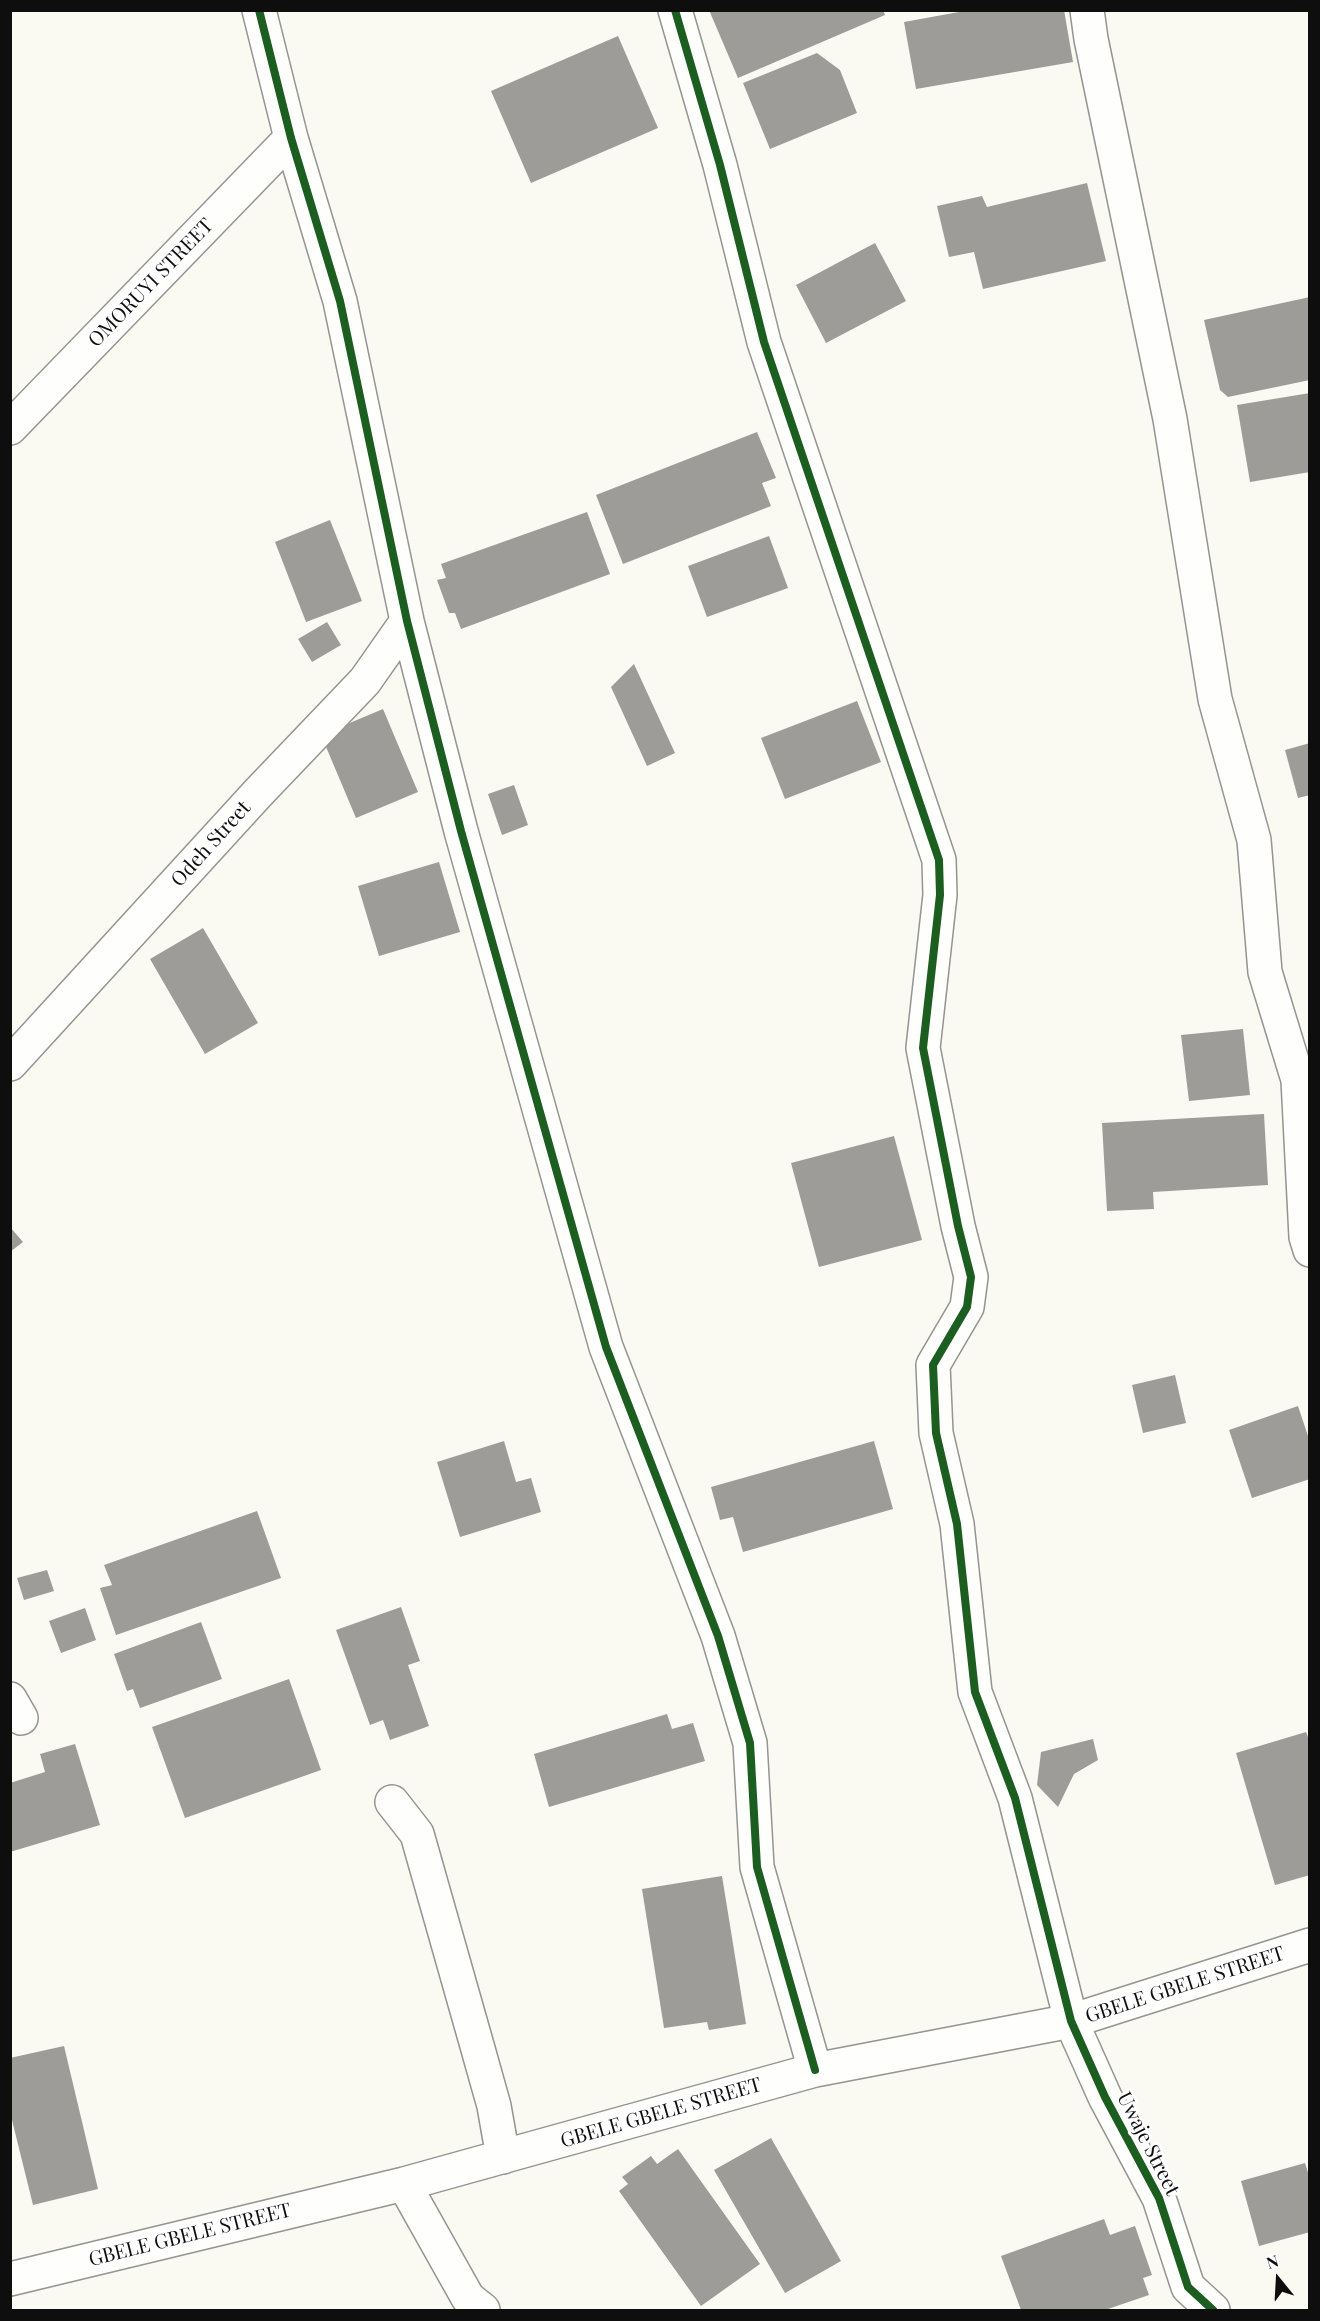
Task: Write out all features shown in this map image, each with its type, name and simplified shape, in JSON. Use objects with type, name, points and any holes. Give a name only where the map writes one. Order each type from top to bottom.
[{"type":"street","points":[[259,10],[291,138],[340,301],[407,621],[461,831],[606,1347],[718,1636],[750,1743],[757,1867],[815,2070]]},
{"type":"street","name":"Uwaje Street","points":[[675,10],[720,165],[764,342],[939,860],[940,895],[923,1048],[958,1226],[971,1276],[967,1307],[933,1365],[936,1433],[957,1524],[975,1692],[1015,1798],[1071,2021],[1105,2097],[1159,2198],[1188,2287],[1213,2310]]},
{"type":"street","points":[[1087,10],[1091,39],[1170,419],[1215,699],[1254,840],[1266,972],[1298,1080],[1306,1237],[1310,1250]]},
{"type":"street","name":"OMORUYI STREET","points":[[10,428],[291,138]]},
{"type":"street","name":"Odeh Street","points":[[10,1064],[258,793],[365,681],[407,621]]},
{"type":"street","points":[[392,1802],[417,1834],[494,2106],[503,2157]]},
{"type":"street","name":"GBELE GBELE STREET","points":[[10,2279],[404,2184],[815,2070],[1071,2021],[1310,1945]]},
{"type":"street","points":[[404,2184],[468,2298],[483,2310]]},
{"type":"building","points":[[709,10],[883,10],[885,15],[738,78]]},
{"type":"building","points":[[970,10],[1064,10],[1073,62],[916,89],[904,22]]},
{"type":"building","points":[[618,36],[658,128],[531,183],[491,91]]},
{"type":"building","points":[[817,53],[840,70],[857,113],[770,149],[743,83]]},
{"type":"building","points":[[1087,183],[1106,261],[983,289],[974,252],[949,257],[937,206],[982,196],[987,207]]},
{"type":"building","points":[[875,243],[906,301],[826,343],[796,285]]},
{"type":"building","points":[[1310,297],[1310,380],[1228,397],[1220,390],[1204,320]]},
{"type":"building","points":[[1310,393],[1310,472],[1250,482],[1237,405]]},
{"type":"building","points":[[757,432],[776,478],[762,483],[771,506],[623,564],[596,495]]},
{"type":"building","points":[[587,512],[610,574],[461,629],[455,613],[449,613],[437,580],[446,578],[441,564]]},
{"type":"building","points":[[330,520],[362,601],[306,622],[275,542]]},
{"type":"building","points":[[769,536],[788,588],[707,617],[688,566]]},
{"type":"building","points":[[327,622],[341,645],[312,662],[298,639]]},
{"type":"building","points":[[634,664],[675,753],[647,766],[611,687]]},
{"type":"building","points":[[857,701],[881,762],[785,799],[761,738]]},
{"type":"building","points":[[383,709],[418,792],[356,818],[321,735]]},
{"type":"building","points":[[1310,743],[1310,795],[1298,798],[1285,750]]},
{"type":"building","points":[[514,785],[528,825],[502,835],[488,794]]},
{"type":"building","points":[[439,862],[460,932],[379,956],[358,886]]},
{"type":"building","points":[[203,928],[258,1023],[205,1054],[150,959]]},
{"type":"building","points":[[1243,1029],[1250,1095],[1189,1101],[1181,1035]]},
{"type":"building","points":[[1264,1114],[1268,1185],[1153,1192],[1154,1209],[1107,1211],[1102,1123]]},
{"type":"building","points":[[894,1136],[922,1240],[819,1267],[791,1163]]},
{"type":"building","points":[[10,1227],[23,1242],[10,1252]]},
{"type":"building","points":[[1175,1375],[1186,1423],[1143,1433],[1132,1385]]},
{"type":"building","points":[[1298,1406],[1310,1442],[1310,1479],[1252,1498],[1229,1430]]},
{"type":"building","points":[[504,1441],[516,1482],[531,1478],[541,1512],[460,1537],[437,1462]]},
{"type":"building","points":[[874,1441],[893,1509],[743,1552],[733,1517],[720,1520],[711,1487]]},
{"type":"building","points":[[257,1511],[281,1578],[116,1635],[100,1588],[112,1585],[104,1565]]},
{"type":"building","points":[[47,1570],[54,1591],[24,1600],[17,1578]]},
{"type":"building","points":[[401,1607],[420,1661],[408,1665],[429,1726],[390,1740],[383,1720],[370,1725],[336,1630]]},
{"type":"building","points":[[85,1608],[96,1640],[61,1653],[49,1621]]},
{"type":"building","points":[[201,1622],[222,1679],[140,1708],[133,1689],[127,1691],[114,1654]]},
{"type":"building","points":[[289,1679],[321,1770],[185,1818],[152,1727]]},
{"type":"building","points":[[667,1714],[672,1729],[693,1723],[705,1761],[549,1807],[534,1754]]},
{"type":"building","points":[[1306,1732],[1310,1742],[1310,1875],[1275,1885],[1236,1753]]},
{"type":"building","points":[[1093,1739],[1098,1760],[1074,1774],[1058,1807],[1037,1785],[1041,1752]]},
{"type":"building","points":[[75,1744],[100,1825],[10,1852],[10,1783],[45,1772],[40,1754]]},
{"type":"building","points":[[722,1876],[746,2024],[709,2030],[707,2022],[664,2028],[642,1889]]},
{"type":"building","points":[[64,2046],[98,2189],[33,2205],[10,2112],[10,2058]]},
{"type":"building","points":[[771,2138],[841,2261],[785,2293],[714,2170]]},
{"type":"building","points":[[678,2149],[760,2264],[701,2306],[619,2191],[628,2184],[622,2177],[651,2156],[657,2164]]},
{"type":"building","points":[[1305,2163],[1310,2179],[1310,2232],[1259,2246],[1241,2181]]},
{"type":"building","points":[[1104,2219],[1110,2235],[1135,2226],[1152,2275],[1143,2278],[1149,2295],[1105,2310],[1021,2310],[1001,2256]]},
{"type":"cycle path","points":[[259,10],[291,138],[340,301],[407,621],[461,831],[606,1347],[718,1636],[750,1743],[757,1867],[815,2070]]},
{"type":"cycle path","points":[[675,10],[720,165],[764,342],[939,860],[940,895],[923,1048],[958,1226],[971,1277],[967,1307],[933,1365],[936,1433],[957,1524],[975,1692],[1015,1798],[1071,2021],[1105,2097],[1159,2198],[1188,2287],[1213,2310]]}]
